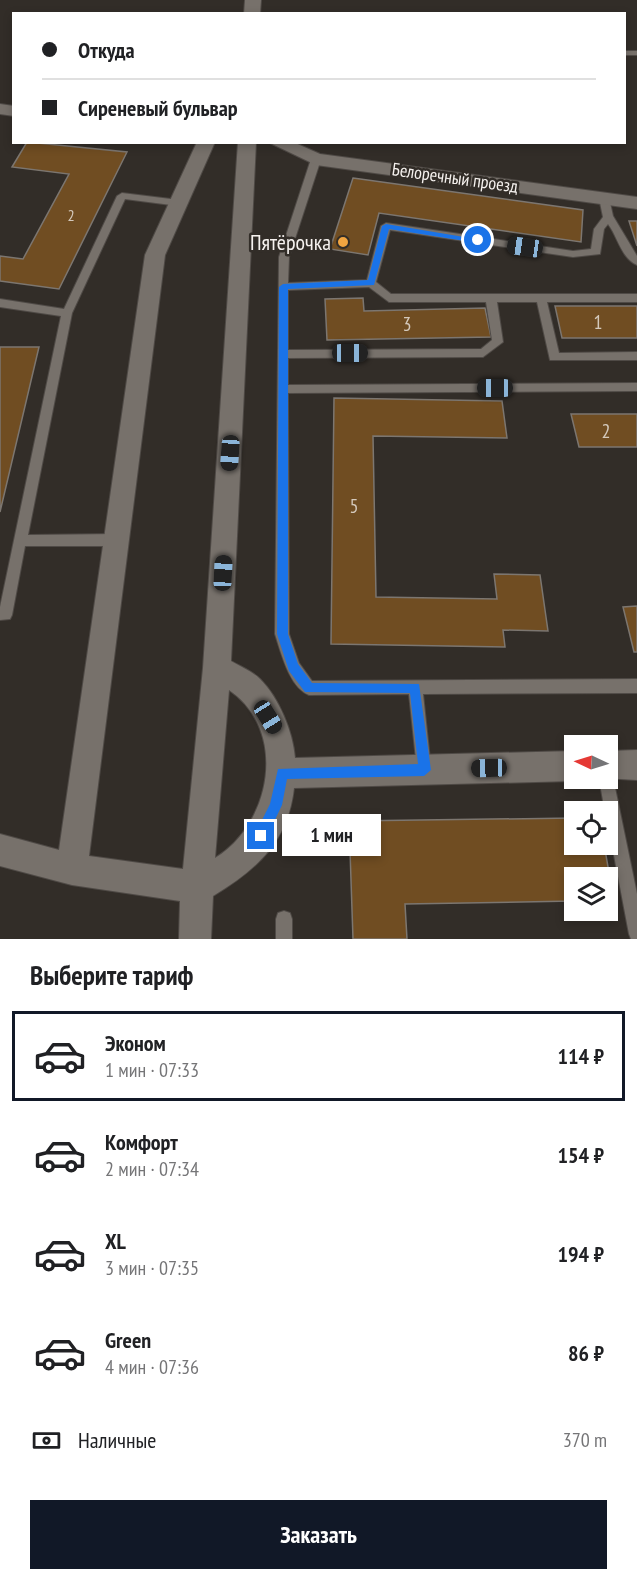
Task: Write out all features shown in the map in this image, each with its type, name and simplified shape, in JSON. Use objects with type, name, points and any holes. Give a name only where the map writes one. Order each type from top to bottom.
[{"type":"street","points":[[72,869],[155,255],[205,144]]},
{"type":"street","points":[[195,939],[197,887],[218,668],[248,144]]},
{"type":"street","name":"Белоречный проезд","points":[[282,144],[316,159],[637,202]]},
{"type":"street","points":[[0,850],[72,869],[197,887],[245,856],[261,836],[276,805],[282,773],[277,731],[251,689],[218,668]]},
{"type":"street","points":[[618,766],[637,765]]},
{"type":"street","points":[[282,773],[564,766]]},
{"type":"lane","points":[[316,159],[284,257],[282,634],[293,667],[309,688],[637,686]]},
{"type":"lane","points":[[0,614],[5,615],[67,313],[122,196],[179,203]]},
{"type":"lane","points":[[604,198],[608,217],[619,228],[627,254],[637,262]]},
{"type":"lane","points":[[371,283],[386,226],[573,254],[596,252],[599,230],[608,217]]},
{"type":"lane","points":[[283,287],[371,283],[389,298],[637,298]]},
{"type":"lane","points":[[283,354],[483,353],[498,342],[491,298]]},
{"type":"lane","points":[[541,298],[554,357],[637,356]]},
{"type":"lane","points":[[0,303],[67,313]]},
{"type":"lane","points":[[283,389],[637,387]]},
{"type":"lane","points":[[20,541],[117,540]]},
{"type":"lane","points":[[415,687],[424,770]]},
{"type":"lane","points":[[608,789],[637,934]]},
{"type":"lane","points":[[284,918],[284,939]]},
{"type":"building","points":[[26,144],[127,152],[59,289],[0,281],[0,256],[23,259],[69,174],[12,167]]},
{"type":"building","points":[[353,178],[583,210],[581,242],[379,213],[368,255],[330,249]]},
{"type":"building","points":[[629,221],[637,221],[637,246]]},
{"type":"building","points":[[363,298],[364,311],[485,308],[491,337],[327,340],[325,299]]},
{"type":"building","points":[[555,306],[637,306],[637,338],[562,338]]},
{"type":"building","points":[[0,347],[39,347],[0,512]]},
{"type":"building","points":[[334,398],[502,401],[507,438],[373,436],[376,597],[497,599],[494,574],[540,575],[548,631],[503,630],[505,647],[331,644]]},
{"type":"building","points":[[571,414],[637,414],[637,447],[579,447]]},
{"type":"building","points":[[637,606],[637,652],[634,652],[623,607]]},
{"type":"building","points":[[564,818],[564,855],[606,855],[608,867],[564,867],[564,901],[405,904],[407,939],[353,939],[349,821]]},
{"type":"place","name":"Пятёрочка","points":[[343,242]]},
{"type":"route","points":[[261,836],[276,805],[282,773],[424,770],[415,687],[309,688],[293,667],[282,634],[283,287],[371,283],[386,226],[478,240]]}]
